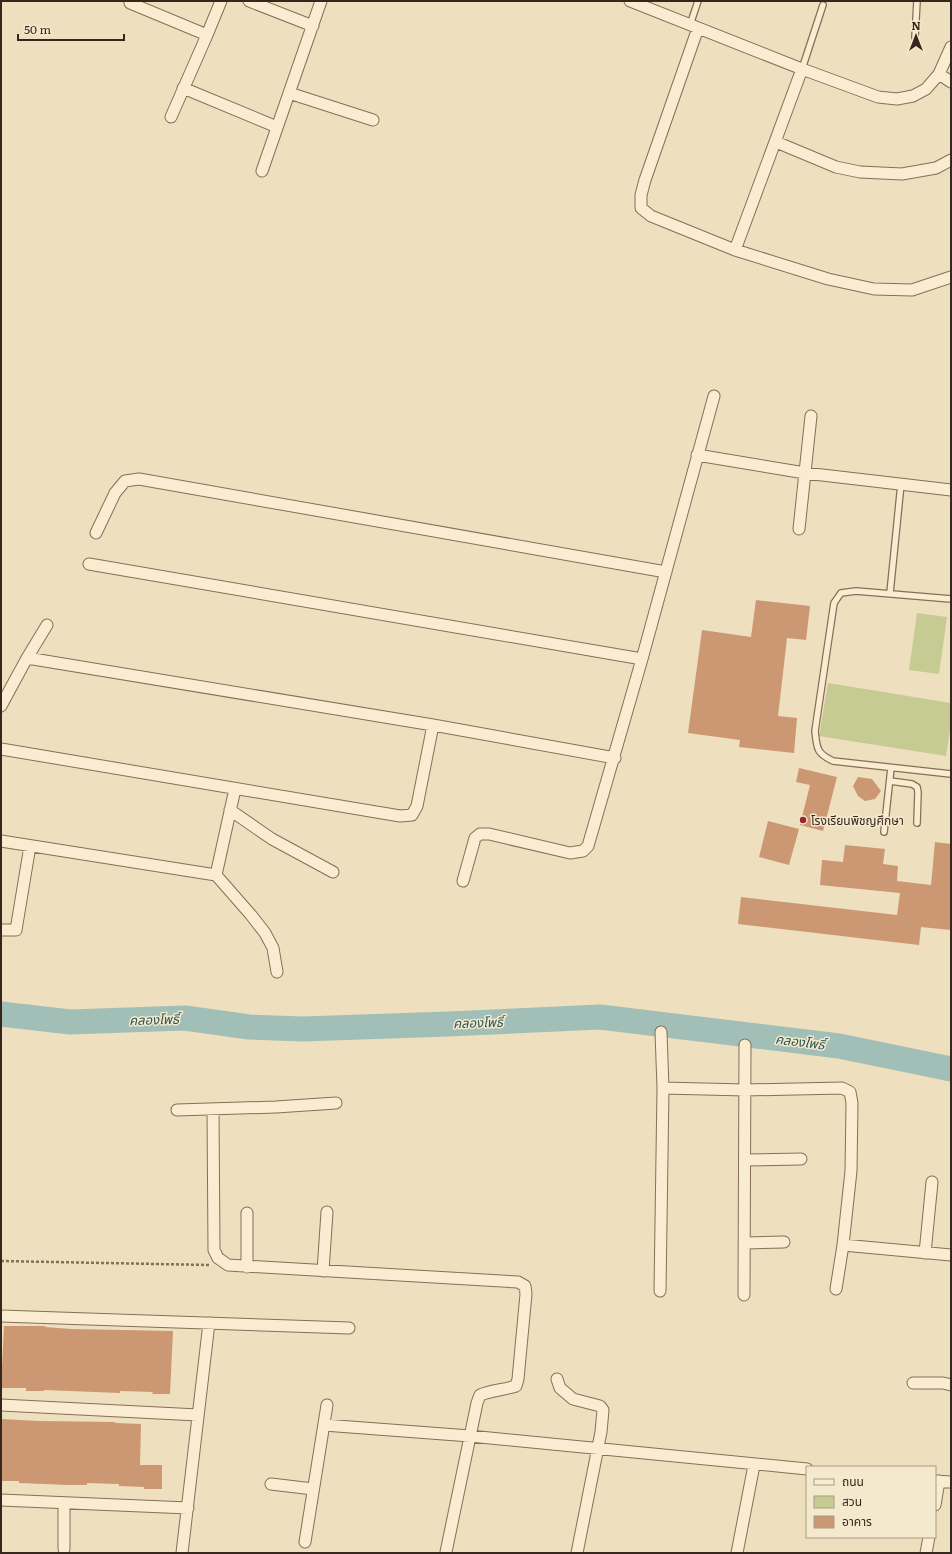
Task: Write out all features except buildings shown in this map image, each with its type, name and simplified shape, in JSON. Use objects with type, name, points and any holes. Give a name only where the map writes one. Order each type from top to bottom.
[{"type":"street","points":[[171,117],[221,1]]},
{"type":"street","points":[[249,1],[313,26]]},
{"type":"street","points":[[262,171],[322,1]]},
{"type":"street","points":[[630,1],[802,69],[878,97],[898,99],[913,96],[926,89],[939,74],[951,47]]},
{"type":"street","points":[[130,3],[207,35]]},
{"type":"street","points":[[694,27],[645,180],[641,195],[641,208],[651,216],[735,250],[828,279],[874,289],[912,290],[951,277]]},
{"type":"street","points":[[735,250],[802,69]]},
{"type":"street","points":[[939,74],[951,82]]},
{"type":"street","points":[[183,88],[277,127]]},
{"type":"street","points":[[289,93],[372,120]]},
{"type":"street","points":[[776,142],[836,167],[860,172],[902,174],[936,168],[951,160]]},
{"type":"street","points":[[463,881],[475,838],[480,834],[489,834],[570,853],[583,851],[588,846],[615,758],[714,396]]},
{"type":"street","points":[[799,529],[811,416]]},
{"type":"street","points":[[697,455],[805,472],[951,490]]},
{"type":"street","points":[[96,533],[115,493],[125,480],[139,479],[666,572]]},
{"type":"street","points":[[89,564],[642,660]]},
{"type":"street","points":[[1,706],[26,658],[47,625]]},
{"type":"street","points":[[26,658],[433,725],[615,758]]},
{"type":"street","points":[[1,750],[400,816],[412,814],[418,806],[433,725]]},
{"type":"street","points":[[216,875],[235,789]]},
{"type":"street","points":[[230,810],[272,839],[333,872]]},
{"type":"street","points":[[1,841],[216,875],[265,933],[273,948],[277,972]]},
{"type":"street","points":[[1,930],[16,930],[30,846]]},
{"type":"street","points":[[660,1291],[663,1088],[661,1032]]},
{"type":"street","points":[[744,1295],[745,1045]]},
{"type":"street","points":[[663,1088],[745,1090],[842,1088],[850,1092],[852,1102],[851,1171],[843,1245],[836,1289]]},
{"type":"street","points":[[177,1110],[276,1107],[336,1103]]},
{"type":"street","points":[[213,1109],[214,1250],[218,1258],[228,1265],[518,1282],[525,1286],[525,1302],[518,1379],[516,1386],[509,1389],[488,1391],[480,1395],[477,1403],[446,1552]]},
{"type":"street","points":[[745,1160],[801,1159]]},
{"type":"street","points":[[925,1253],[932,1182]]},
{"type":"street","points":[[323,1271],[327,1212]]},
{"type":"street","points":[[248,1213],[248,1267]]},
{"type":"street","points":[[745,1242],[784,1242]]},
{"type":"street","points":[[843,1245],[951,1255]]},
{"type":"street","points":[[1,1316],[349,1328]]},
{"type":"street","points":[[182,1553],[209,1323]]},
{"type":"street","points":[[557,1379],[560,1388],[573,1399],[600,1406],[603,1410],[598,1449],[577,1553]]},
{"type":"street","points":[[913,1383],[943,1382],[951,1385]]},
{"type":"street","points":[[1,1405],[198,1415]]},
{"type":"street","points":[[305,1542],[327,1405]]},
{"type":"street","points":[[324,1425],[470,1436],[806,1469]]},
{"type":"street","points":[[737,1553],[754,1465]]},
{"type":"street","points":[[936,1493],[937,1481],[951,1482]]},
{"type":"street","points":[[271,1484],[313,1489]]},
{"type":"street","points":[[1,1500],[188,1508]]},
{"type":"street","points":[[64,1503],[64,1549]]},
{"type":"street","points":[[926,1553],[929,1538]]},
{"type":"lane","points":[[694,27],[698,1]]},
{"type":"lane","points":[[915,37],[917,1]]},
{"type":"lane","points":[[802,69],[823,5]]},
{"type":"lane","points":[[890,594],[901,484]]},
{"type":"lane","points":[[951,599],[856,591],[841,593],[834,603],[815,731],[816,744],[821,755],[833,761],[951,774]]},
{"type":"lane","points":[[884,832],[891,768]]},
{"type":"lane","points":[[890,781],[912,784],[916,787],[918,792],[917,823]]},
{"type":"path","points":[[1,1261],[228,1265]]},
{"type":"green space","points":[[917,613],[947,617],[939,674],[909,670]]},
{"type":"green space","points":[[828,683],[951,703],[951,724],[946,756],[819,736]]},
{"type":"waterway","name":"คลองโพธิ์","points":[[1,1014],[70,1022],[185,1018],[249,1027],[303,1029],[600,1017],[839,1046],[951,1069]]},
{"type":"place","name":"โรงเรียนพิชญศึกษา","points":[[803,820]]}]
